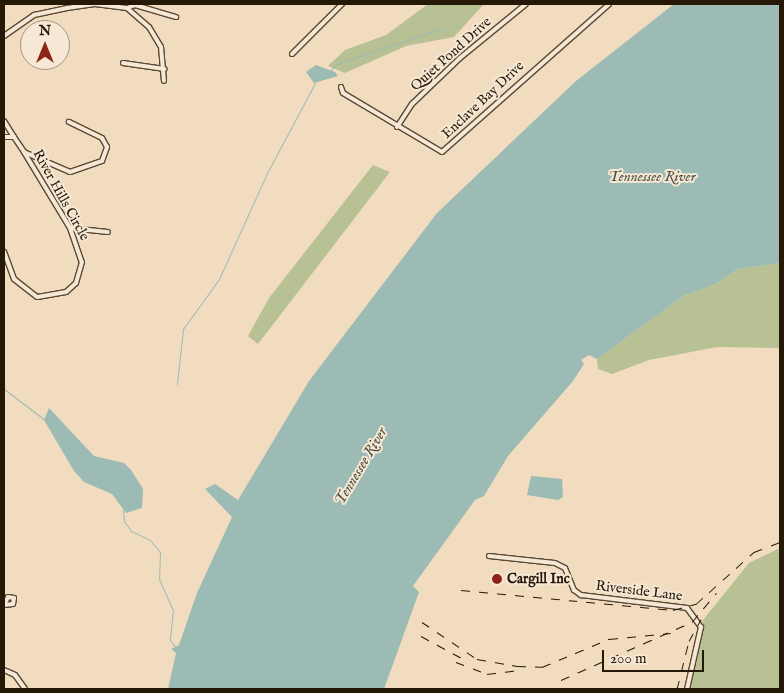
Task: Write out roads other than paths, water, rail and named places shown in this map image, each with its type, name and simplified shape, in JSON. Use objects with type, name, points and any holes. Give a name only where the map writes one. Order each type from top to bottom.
[{"type":"street","points":[[4,36],[34,16],[95,4],[127,8],[135,5],[176,18]]},
{"type":"street","points":[[292,54],[342,4]]},
{"type":"street","name":"Quiet Pond Drive","points":[[397,127],[412,104],[460,58],[526,4]]},
{"type":"street","name":"Enclave Bay Drive","points":[[341,87],[343,93],[438,152],[450,148],[486,110],[609,4]]},
{"type":"street","points":[[127,8],[149,27],[161,48],[165,68],[164,81]]},
{"type":"street","points":[[123,62],[165,68]]},
{"type":"street","name":"River Hills Circle","points":[[4,121],[70,228],[82,262],[76,283],[61,295],[43,298],[26,293],[14,279],[4,252]]},
{"type":"street","points":[[24,152],[70,172],[102,161],[107,147],[102,138],[69,122]]},
{"type":"street","points":[[4,138],[14,137]]},
{"type":"street","points":[[70,228],[108,232]]},
{"type":"street","name":"Riverside Lane","points":[[489,556],[555,563],[564,568],[574,590],[581,594],[687,608],[701,628],[687,689]]},
{"type":"street","points":[[4,670],[15,675],[25,689]]},
{"type":"water","name":"Tennessee River","points":[[674,4],[780,4],[780,263],[738,269],[714,285],[685,295],[597,359],[589,355],[581,360],[584,364],[573,381],[508,456],[484,496],[475,500],[413,586],[419,592],[384,689],[168,689],[176,653],[171,649],[179,645],[197,593],[232,517],[205,489],[215,484],[238,500],[309,381],[437,213],[576,81]]},
{"type":"water","points":[[316,65],[335,72],[338,76],[314,83],[306,72]]},
{"type":"water","points":[[49,408],[94,456],[124,463],[131,470],[143,489],[142,508],[126,513],[112,494],[84,482],[74,471],[44,420]]},
{"type":"water","points":[[531,476],[562,479],[563,497],[558,500],[527,495]]},
{"type":"waterway","points":[[330,71],[337,64],[443,28]]},
{"type":"waterway","points":[[177,384],[183,329],[219,279],[267,173],[315,83]]},
{"type":"waterway","points":[[4,389],[45,420]]},
{"type":"waterway","points":[[123,509],[124,521],[131,531],[150,540],[160,552],[159,579],[173,610],[170,640],[176,648]]},
{"type":"railway","points":[[461,590],[673,610],[696,604],[754,552],[780,542]]},
{"type":"railway","points":[[561,680],[692,622],[716,593]]},
{"type":"railway","points":[[677,689],[689,641],[701,619]]},
{"type":"railway","points":[[422,622],[477,659],[517,666],[542,667],[609,639],[671,633]]},
{"type":"railway","points":[[421,636],[467,661]]},
{"type":"railway","points":[[456,662],[487,674],[520,670]]},
{"type":"place","name":"Cargill Inc","points":[[497,579]]}]
